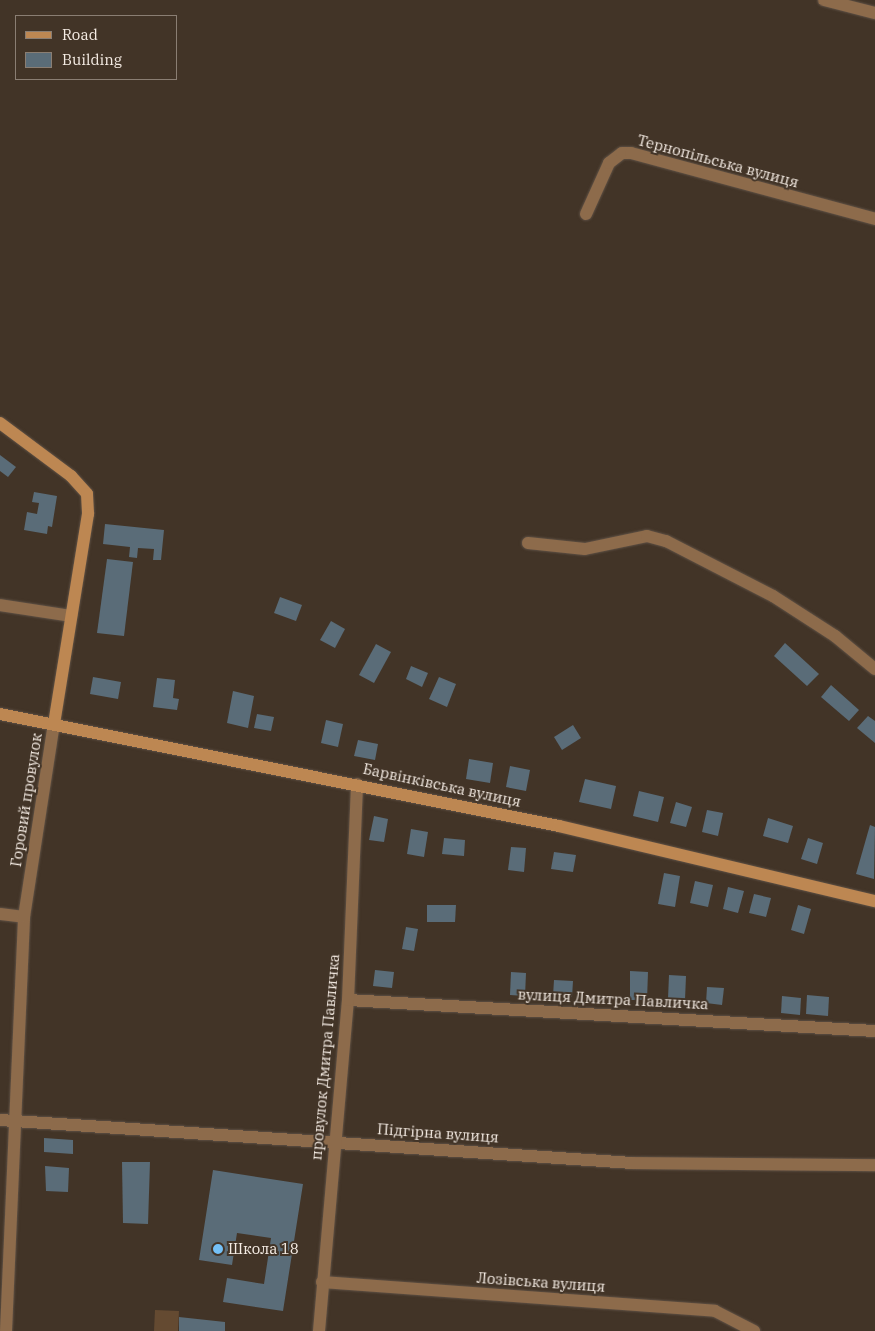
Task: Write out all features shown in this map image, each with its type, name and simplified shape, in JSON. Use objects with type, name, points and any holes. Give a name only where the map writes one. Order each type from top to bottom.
[{"type":"street","points":[[824,0],[875,13]]},
{"type":"street","name":"Тернопільська вулиця","points":[[586,214],[609,163],[622,153],[631,153],[875,219]]},
{"type":"street","points":[[0,423],[71,476],[88,494],[88,514],[54,723]]},
{"type":"street","points":[[528,543],[585,550],[647,536],[666,541],[773,596],[835,636],[875,669]]},
{"type":"street","points":[[0,605],[71,616]]},
{"type":"street","name":"Барвінківська вулиця","points":[[0,714],[54,723],[559,826],[875,901]]},
{"type":"street","name":"Горовий провулок","points":[[6,1331],[13,1122],[24,918],[54,723]]},
{"type":"street","name":"провулок Дмитра Павличка","points":[[319,1331],[348,1000],[357,784]]},
{"type":"street","points":[[0,914],[24,918]]},
{"type":"street","name":"вулиця Дмитра Павличка","points":[[348,1000],[875,1031]]},
{"type":"street","name":"Підгірна вулиця","points":[[0,1120],[632,1163],[875,1165]]},
{"type":"street","name":"Лозівська вулиця","points":[[322,1282],[715,1312],[754,1331]]},
{"type":"shaded area","points":[[155,1310],[179,1311],[178,1331],[154,1331]]},
{"type":"building","points":[[0,455],[16,467],[8,477],[0,471]]},
{"type":"building","points":[[34,492],[57,496],[52,527],[48,526],[47,534],[24,530],[27,512],[37,514],[39,503],[32,502]]},
{"type":"building","points":[[105,524],[164,530],[161,560],[153,560],[154,549],[138,548],[137,558],[129,557],[130,547],[103,544]]},
{"type":"building","points":[[107,559],[133,562],[124,636],[97,633]]},
{"type":"building","points":[[280,597],[302,605],[296,621],[274,613]]},
{"type":"building","points":[[331,621],[345,629],[335,648],[320,640]]},
{"type":"building","points":[[785,643],[819,674],[807,686],[774,656]]},
{"type":"building","points":[[376,644],[391,652],[374,683],[359,675]]},
{"type":"building","points":[[411,666],[428,673],[422,687],[406,679]]},
{"type":"building","points":[[93,677],[121,682],[118,699],[90,694]]},
{"type":"building","points":[[439,677],[456,684],[447,707],[429,699]]},
{"type":"building","points":[[157,678],[175,680],[173,698],[179,699],[177,710],[153,707]]},
{"type":"building","points":[[831,685],[859,710],[849,721],[821,697]]},
{"type":"building","points":[[233,691],[254,696],[248,728],[227,723]]},
{"type":"building","points":[[257,714],[274,717],[271,731],[254,728]]},
{"type":"building","points":[[868,716],[875,721],[875,743],[857,728]]},
{"type":"building","points":[[326,720],[343,724],[338,747],[321,743]]},
{"type":"building","points":[[573,725],[581,738],[562,750],[554,737]]},
{"type":"building","points":[[358,740],[378,744],[375,760],[354,756]]},
{"type":"building","points":[[469,759],[493,763],[490,783],[466,779]]},
{"type":"building","points":[[510,766],[530,770],[526,791],[506,787]]},
{"type":"building","points":[[585,779],[616,786],[611,809],[579,802]]},
{"type":"building","points":[[639,791],[664,797],[658,822],[633,816]]},
{"type":"building","points":[[676,802],[692,807],[686,827],[670,823]]},
{"type":"building","points":[[707,810],[723,813],[718,836],[702,832]]},
{"type":"building","points":[[374,816],[388,819],[384,842],[369,840]]},
{"type":"building","points":[[768,818],[793,826],[788,843],[763,836]]},
{"type":"building","points":[[870,825],[875,827],[874,879],[856,874]]},
{"type":"building","points":[[411,829],[428,832],[424,857],[407,854]]},
{"type":"building","points":[[444,838],[465,840],[464,856],[442,854]]},
{"type":"building","points":[[808,838],[823,843],[817,864],[801,859]]},
{"type":"building","points":[[511,847],[526,848],[524,872],[508,870]]},
{"type":"building","points":[[554,852],[576,855],[573,872],[551,869]]},
{"type":"building","points":[[664,873],[680,876],[675,907],[658,904]]},
{"type":"building","points":[[695,881],[713,885],[708,907],[690,903]]},
{"type":"building","points":[[728,887],[744,891],[738,913],[723,909]]},
{"type":"building","points":[[754,894],[771,898],[766,917],[749,913]]},
{"type":"building","points":[[427,905],[456,905],[455,922],[427,922]]},
{"type":"building","points":[[798,905],[811,909],[804,934],[791,930]]},
{"type":"building","points":[[406,927],[418,929],[414,951],[402,949]]},
{"type":"building","points":[[375,970],[394,972],[392,988],[373,986]]},
{"type":"building","points":[[630,971],[648,972],[647,1000],[630,1000]]},
{"type":"building","points":[[511,972],[526,973],[525,996],[510,995]]},
{"type":"building","points":[[669,975],[686,976],[685,1000],[668,999]]},
{"type":"building","points":[[554,980],[573,981],[572,997],[553,996]]},
{"type":"building","points":[[707,987],[724,988],[722,1005],[706,1003]]},
{"type":"building","points":[[807,995],[829,997],[828,1016],[806,1014]]},
{"type":"building","points":[[782,996],[801,998],[800,1015],[781,1013]]},
{"type":"building","points":[[44,1138],[73,1140],[73,1154],[44,1152]]},
{"type":"building","points":[[122,1162],[150,1162],[148,1224],[123,1223]]},
{"type":"building","points":[[45,1166],[69,1168],[68,1192],[46,1191]]},
{"type":"building","name":"Школа 18","points":[[213,1170],[303,1184],[283,1311],[223,1302],[227,1278],[264,1284],[271,1238],[237,1233],[232,1265],[199,1260]]},
{"type":"building","points":[[179,1317],[225,1322],[225,1331],[179,1331]]},
{"type":"place","name":"Школа 18","points":[[218,1249]]}]
